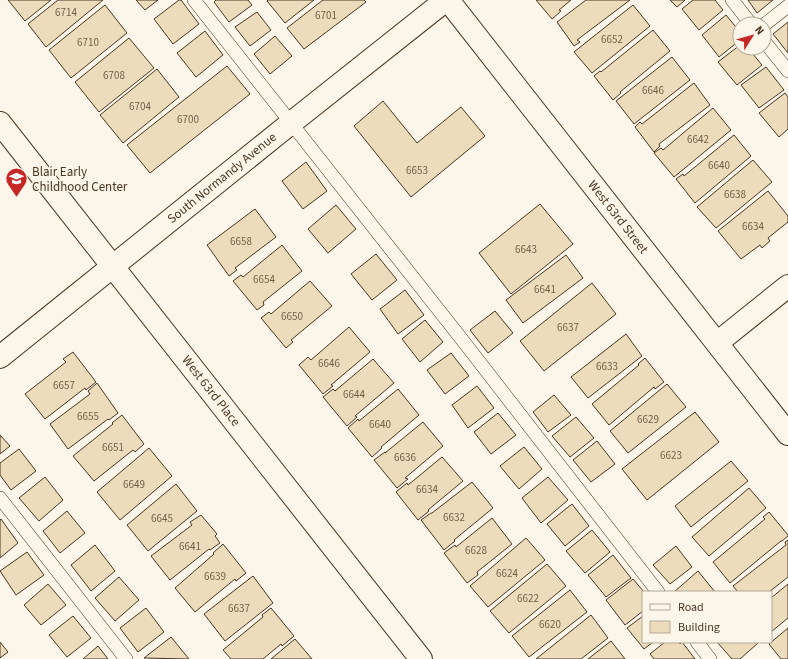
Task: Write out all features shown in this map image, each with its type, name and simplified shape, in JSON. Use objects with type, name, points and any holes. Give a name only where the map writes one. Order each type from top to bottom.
[{"type":"street","name":"South Normandy Avenue","points":[[0,357],[291,123],[447,0]]},
{"type":"street","name":"West 63rd Street","points":[[447,0],[788,434]]},
{"type":"street","name":"West 63rd Place","points":[[0,123],[421,659]]},
{"type":"street","points":[[717,343],[788,286]]},
{"type":"lane","points":[[194,0],[657,591]]},
{"type":"lane","points":[[732,0],[745,16]]},
{"type":"lane","points":[[772,19],[788,6]]},
{"type":"lane","points":[[772,51],[788,72]]},
{"type":"lane","points":[[0,498],[126,659]]},
{"type":"lane","points":[[698,643],[710,659]]},
{"type":"building","points":[[8,0],[51,0],[25,21]]},
{"type":"building","points":[[58,0],[103,0],[46,47],[28,24]]},
{"type":"building","points":[[136,0],[158,0],[145,10]]},
{"type":"building","points":[[181,0],[199,24],[173,44],[154,19]]},
{"type":"building","points":[[216,0],[248,0],[252,5],[229,22],[214,2]]},
{"type":"building","points":[[314,0],[285,23],[267,1]]},
{"type":"building","points":[[323,0],[364,0],[366,2],[304,49],[287,28]]},
{"type":"building","points":[[536,0],[571,0],[559,10],[561,11],[552,19]]},
{"type":"building","points":[[586,0],[630,0],[577,40],[580,42],[574,46],[557,22]]},
{"type":"building","points":[[670,0],[685,0],[677,7]]},
{"type":"building","points":[[693,0],[715,0],[723,10],[699,30],[682,9]]},
{"type":"building","points":[[748,0],[773,0],[757,13]]},
{"type":"building","points":[[105,5],[127,33],[71,78],[49,50]]},
{"type":"building","points":[[633,5],[650,26],[592,73],[574,52]]},
{"type":"building","points":[[257,12],[271,30],[250,46],[235,27]]},
{"type":"building","points":[[726,15],[732,22],[732,46],[719,57],[702,35]]},
{"type":"building","points":[[788,22],[788,53],[773,34]]},
{"type":"building","points":[[653,30],[670,51],[620,92],[621,93],[613,100],[594,76]]},
{"type":"building","points":[[205,31],[223,55],[196,77],[177,53]]},
{"type":"building","points":[[275,36],[292,56],[270,74],[254,54]]},
{"type":"building","points":[[129,38],[154,68],[99,112],[75,82]]},
{"type":"building","points":[[732,51],[732,56],[755,56],[762,65],[737,85],[718,62]]},
{"type":"building","points":[[672,57],[690,80],[634,124],[616,101]]},
{"type":"building","points":[[227,66],[250,94],[150,173],[127,145]]},
{"type":"building","points":[[766,67],[784,90],[759,108],[741,85]]},
{"type":"building","points":[[157,69],[179,97],[123,143],[100,115]]},
{"type":"building","points":[[694,83],[710,105],[659,144],[660,146],[654,152],[635,127],[640,122],[642,124]]},
{"type":"building","points":[[785,93],[788,97],[788,129],[779,137],[759,113]]},
{"type":"building","points":[[383,101],[417,143],[461,107],[485,136],[411,197],[354,126]]},
{"type":"building","points":[[713,108],[731,130],[674,177],[654,153],[661,148],[663,150]]},
{"type":"building","points":[[734,135],[751,156],[695,203],[676,179],[683,174],[684,176]]},
{"type":"building","points":[[753,160],[772,182],[716,228],[697,207]]},
{"type":"building","points":[[306,162],[327,191],[303,209],[282,181]]},
{"type":"building","points":[[768,191],[788,216],[788,222],[768,238],[770,241],[762,248],[760,245],[741,259],[718,231]]},
{"type":"building","points":[[540,204],[573,244],[511,294],[479,253]]},
{"type":"building","points":[[336,205],[356,229],[328,253],[308,229]]},
{"type":"building","points":[[255,209],[276,237],[235,268],[237,270],[229,276],[207,245]]},
{"type":"building","points":[[282,245],[302,271],[263,302],[264,305],[257,310],[233,281],[241,275],[243,277]]},
{"type":"building","points":[[376,254],[397,280],[372,300],[351,274]]},
{"type":"building","points":[[566,255],[583,278],[523,323],[506,300]]},
{"type":"building","points":[[310,281],[332,306],[291,340],[293,342],[286,348],[261,318],[269,312],[271,314]]},
{"type":"building","points":[[592,283],[616,314],[544,371],[520,341]]},
{"type":"building","points":[[405,290],[424,315],[398,334],[380,309]]},
{"type":"building","points":[[495,311],[513,333],[488,353],[470,330]]},
{"type":"building","points":[[425,320],[443,342],[420,362],[402,339]]},
{"type":"building","points":[[349,327],[370,352],[331,385],[333,386],[323,394],[299,365],[308,357],[311,360]]},
{"type":"building","points":[[626,334],[642,356],[588,398],[571,377]]},
{"type":"building","points":[[73,352],[96,382],[86,390],[85,388],[45,419],[25,394],[66,362],[63,359]]},
{"type":"building","points":[[451,353],[469,376],[445,394],[427,370]]},
{"type":"building","points":[[645,358],[664,382],[655,389],[654,387],[609,425],[592,404],[639,365],[638,364]]},
{"type":"building","points":[[373,359],[394,383],[355,416],[357,417],[347,426],[323,397],[333,389],[335,391]]},
{"type":"building","points":[[97,383],[118,413],[68,449],[50,424],[90,394],[88,391]]},
{"type":"building","points":[[667,384],[686,407],[628,453],[610,431]]},
{"type":"building","points":[[477,386],[494,408],[468,428],[452,405]]},
{"type":"building","points":[[398,389],[419,415],[381,447],[382,448],[372,457],[348,428],[358,419],[359,421]]},
{"type":"building","points":[[554,395],[571,415],[548,432],[533,412]]},
{"type":"building","points":[[695,412],[719,442],[647,500],[622,469]]},
{"type":"building","points":[[498,413],[516,435],[491,454],[474,432]]},
{"type":"building","points":[[122,415],[144,444],[135,452],[133,450],[94,481],[73,456]]},
{"type":"building","points":[[576,417],[594,438],[570,457],[552,436]]},
{"type":"building","points":[[423,422],[443,446],[405,478],[408,479],[397,488],[374,460],[385,453]]},
{"type":"building","points":[[0,435],[10,446],[0,454]]},
{"type":"building","points":[[597,441],[615,464],[591,482],[573,460]]},
{"type":"building","points":[[524,447],[542,469],[519,489],[500,466]]},
{"type":"building","points":[[149,448],[172,476],[120,520],[97,492]]},
{"type":"building","points":[[19,449],[36,471],[11,490],[0,475],[0,463]]},
{"type":"building","points":[[442,457],[463,481],[418,520],[396,492],[407,483],[408,485]]},
{"type":"building","points":[[731,461],[748,481],[691,527],[675,506]]},
{"type":"building","points":[[45,477],[63,500],[39,521],[19,498]]},
{"type":"building","points":[[548,477],[568,500],[541,523],[522,498]]},
{"type":"building","points":[[472,482],[493,508],[444,550],[421,520]]},
{"type":"building","points":[[176,484],[197,511],[148,551],[127,525]]},
{"type":"building","points":[[749,488],[766,508],[709,556],[692,537]]},
{"type":"building","points":[[572,504],[589,526],[565,546],[547,524]]},
{"type":"building","points":[[67,511],[85,533],[60,553],[43,531]]},
{"type":"building","points":[[769,512],[788,536],[730,583],[713,562],[765,519],[763,517]]},
{"type":"building","points":[[201,515],[217,534],[215,536],[220,543],[210,550],[209,549],[170,580],[151,556],[192,525],[190,522]]},
{"type":"building","points":[[492,518],[512,544],[477,572],[478,575],[467,583],[444,553],[455,545],[456,547]]},
{"type":"building","points":[[1,519],[18,543],[0,558],[0,520]]},
{"type":"building","points":[[592,530],[610,552],[585,573],[566,551]]},
{"type":"building","points":[[526,538],[545,560],[488,607],[470,586]]},
{"type":"building","points":[[788,540],[788,577],[770,591],[737,591],[733,586],[786,545],[785,542]]},
{"type":"building","points":[[223,544],[246,573],[236,581],[235,579],[195,612],[175,588],[214,554],[213,553]]},
{"type":"building","points":[[95,545],[115,571],[91,591],[71,565]]},
{"type":"building","points":[[676,546],[692,567],[670,584],[653,565]]},
{"type":"building","points":[[27,552],[44,575],[16,595],[0,571]]},
{"type":"building","points":[[613,555],[631,578],[606,597],[588,575]]},
{"type":"building","points":[[547,564],[566,586],[509,633],[490,611]]},
{"type":"building","points":[[698,571],[714,591],[675,591]]},
{"type":"building","points":[[253,576],[273,603],[225,641],[204,614]]},
{"type":"building","points":[[119,577],[139,600],[115,621],[95,598]]},
{"type":"building","points":[[633,579],[643,591],[642,612],[625,625],[606,600]]},
{"type":"building","points":[[48,584],[66,605],[41,625],[24,605]]},
{"type":"building","points":[[788,584],[788,618],[772,631],[772,597]]},
{"type":"building","points":[[570,590],[587,612],[529,657],[512,636]]},
{"type":"building","points":[[146,608],[164,632],[138,652],[120,628]]},
{"type":"building","points":[[271,608],[294,636],[282,646],[281,644],[263,659],[231,659],[223,650],[263,617],[262,615]]},
{"type":"building","points":[[591,615],[608,638],[581,659],[536,659]]},
{"type":"building","points":[[73,616],[91,638],[67,657],[49,635]]},
{"type":"building","points":[[642,617],[642,643],[652,643],[644,649],[627,628]]},
{"type":"building","points":[[788,628],[788,659],[781,659],[769,644]]},
{"type":"building","points":[[171,637],[189,659],[144,658]]},
{"type":"building","points":[[295,639],[312,659],[271,659]]},
{"type":"building","points":[[611,641],[625,659],[588,659]]},
{"type":"building","points":[[0,642],[8,652],[0,658]]},
{"type":"building","points":[[664,643],[683,643],[695,659],[654,659],[650,654]]},
{"type":"building","points":[[718,643],[758,643],[740,659],[732,659]]},
{"type":"building","points":[[98,646],[108,659],[83,659]]},
{"type":"place","name":"Blair Early Childhood Center","points":[[17,198]]}]
